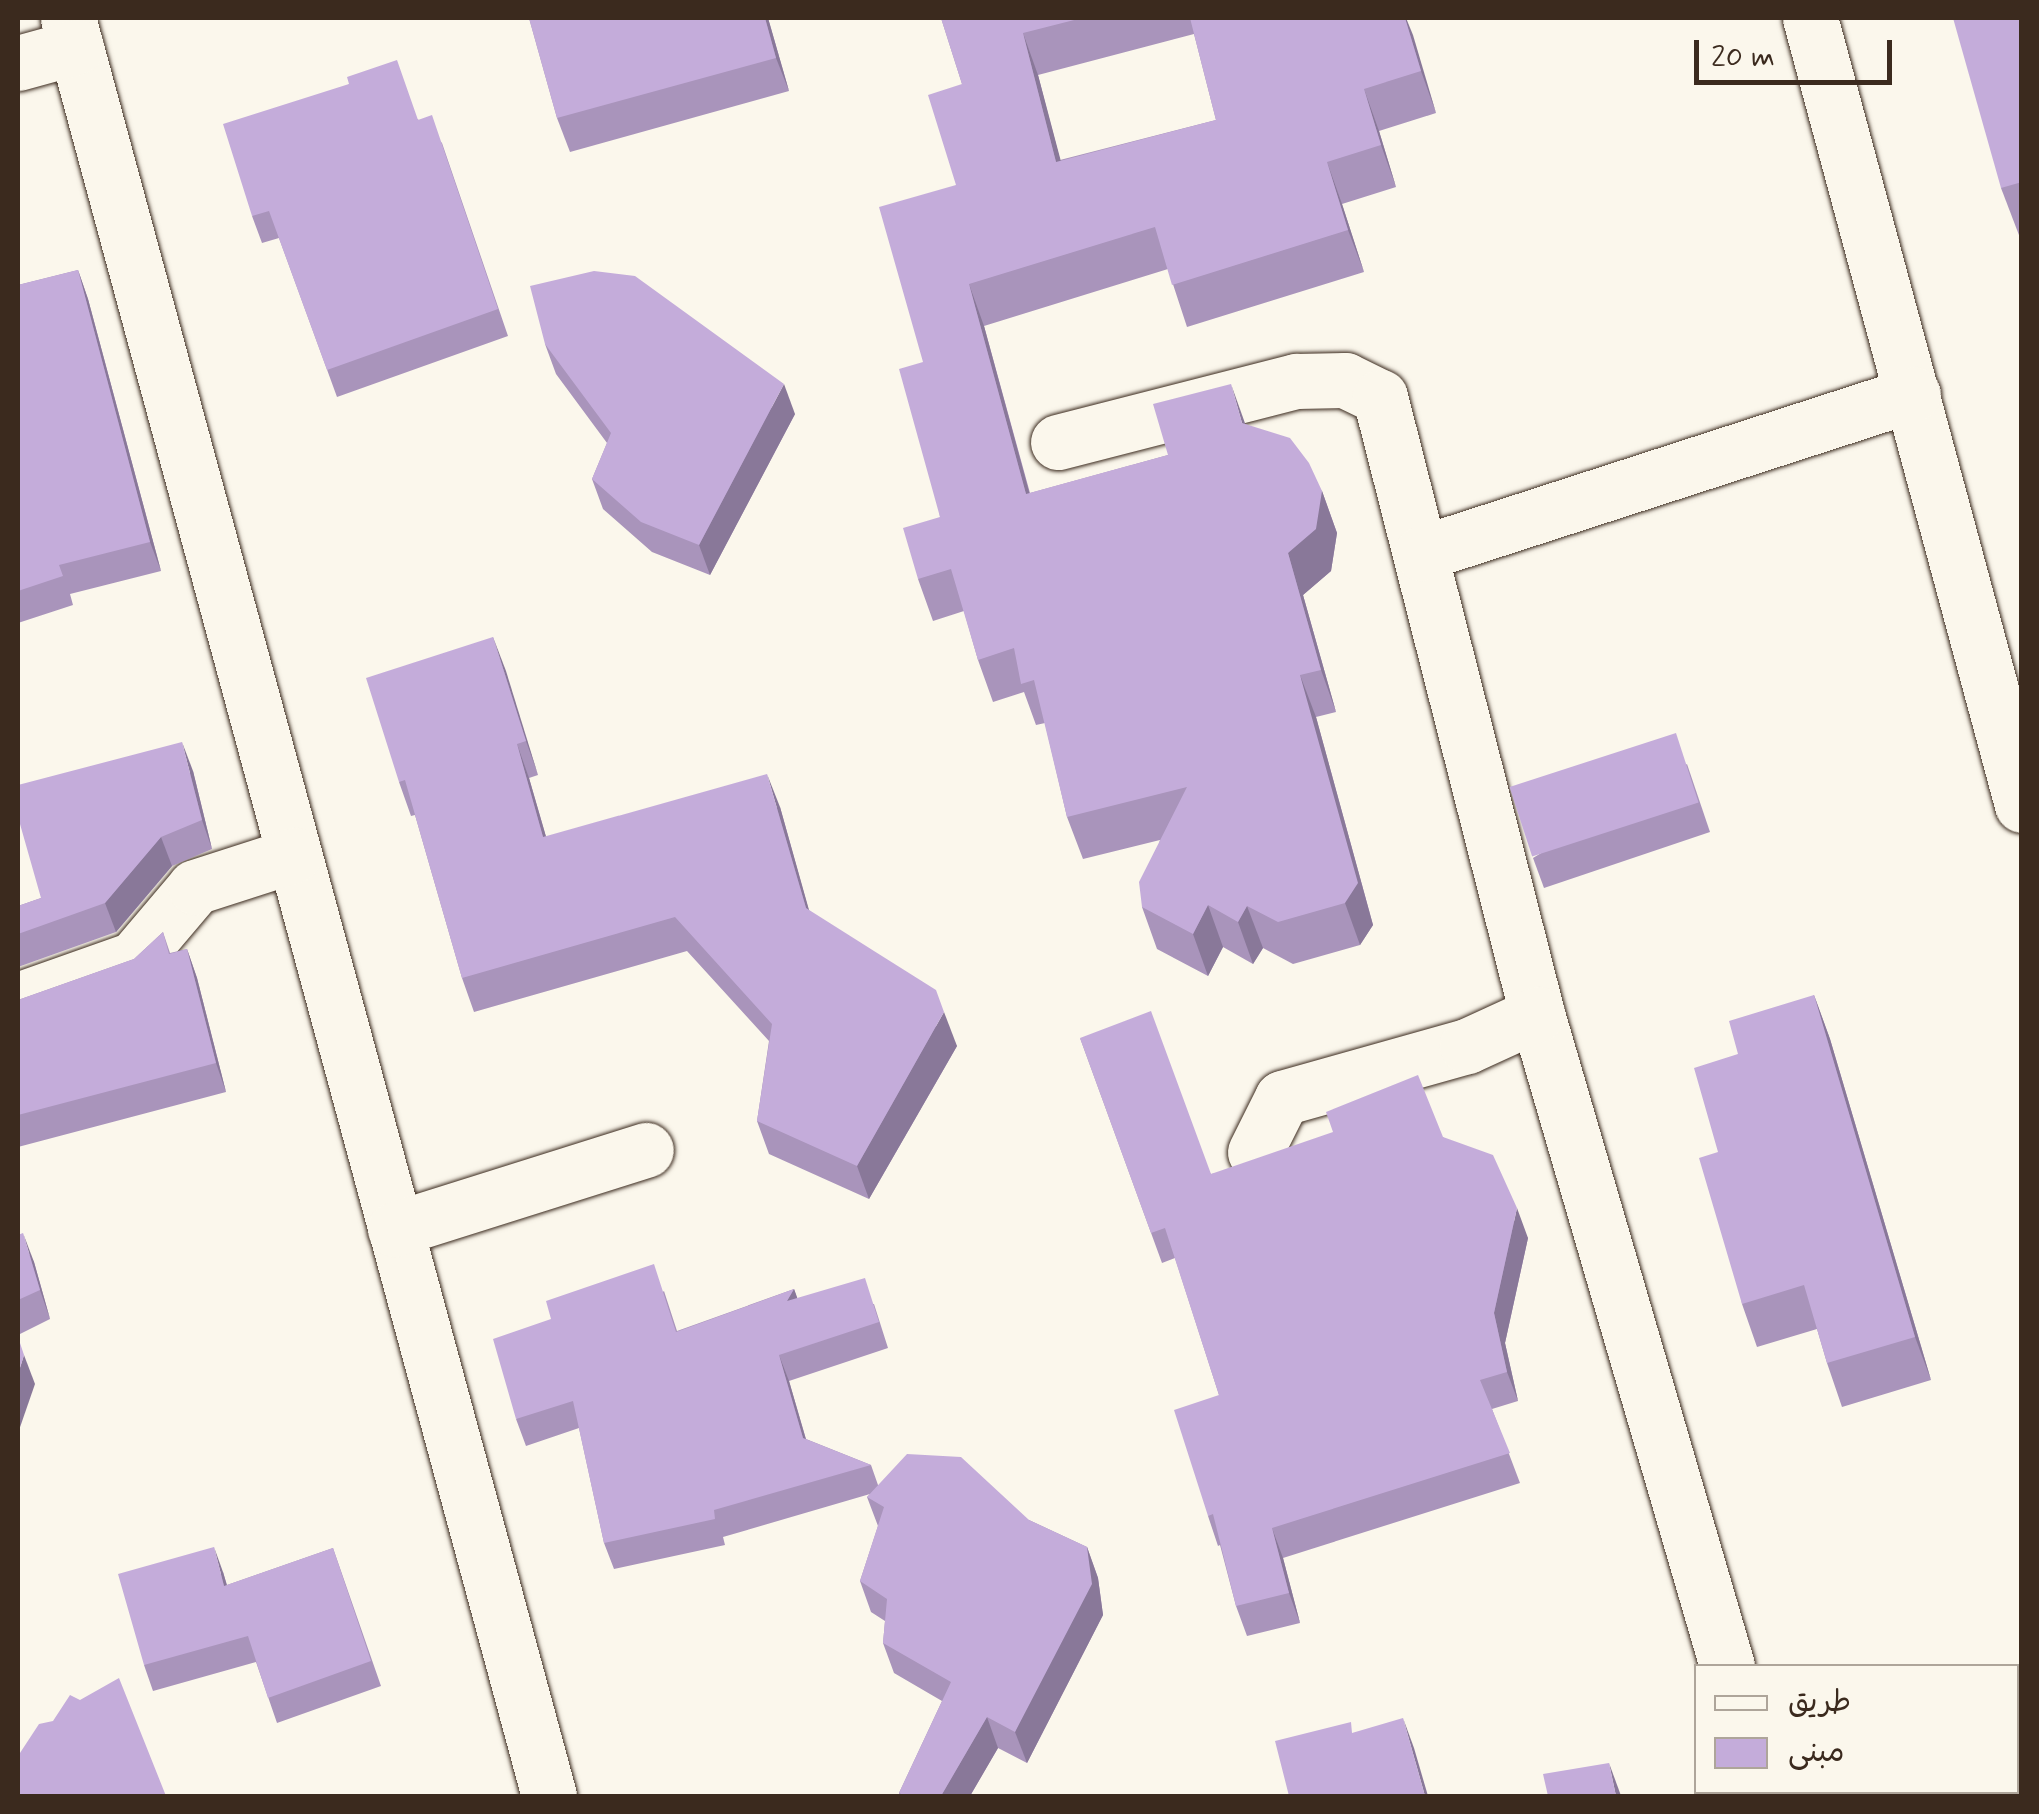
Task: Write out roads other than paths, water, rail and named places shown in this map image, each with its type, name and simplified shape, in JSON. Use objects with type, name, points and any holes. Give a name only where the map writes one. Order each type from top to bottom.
[{"type":"street","points":[[1810,18],[2022,805]]},
{"type":"street","points":[[18,63],[72,32],[549,1796]]},
{"type":"street","points":[[1058,442],[1296,382],[1345,380],[1380,396],[1537,1014],[1726,1664]]},
{"type":"street","points":[[1422,552],[1913,394]]},
{"type":"street","points":[[18,1000],[134,960],[195,887],[294,855]]},
{"type":"street","points":[[1254,1152],[1282,1098],[1467,1046],[1537,1014]]},
{"type":"street","points":[[395,1229],[646,1150]]}]
